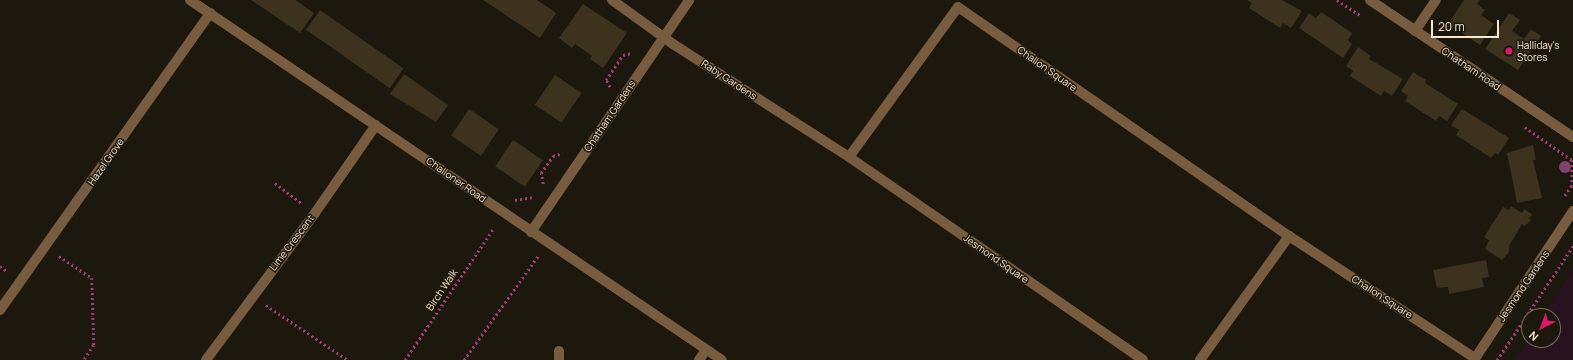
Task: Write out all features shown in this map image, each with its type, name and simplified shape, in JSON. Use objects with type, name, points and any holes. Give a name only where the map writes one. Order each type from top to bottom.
[{"type":"street","name":"Challoner Road","points":[[190,0],[722,360]]},
{"type":"street","name":"Raby Gardens","points":[[612,0],[664,37],[849,157]]},
{"type":"street","name":"Chatham Gardens","points":[[531,232],[689,0]]},
{"type":"street","name":"Chatham Road","points":[[1370,0],[1573,137]]},
{"type":"street","points":[[1415,31],[1436,0]]},
{"type":"street","name":"Challon Square","points":[[849,157],[958,7],[1289,236],[1475,359]]},
{"type":"street","name":"Hazel Grove","points":[[0,310],[210,13]]},
{"type":"street","name":"Lime Crescent","points":[[206,360],[315,213],[376,125]]},
{"type":"street","name":"Jesmond Square","points":[[849,157],[1143,360]]},
{"type":"street","name":"Jesmond Gardens","points":[[1475,359],[1573,211]]},
{"type":"street","points":[[1200,360],[1289,236]]},
{"type":"street","points":[[699,360],[706,350]]},
{"type":"path","name":"Chatham Gardens","points":[[606,94],[611,88],[606,80],[623,55],[636,52]]},
{"type":"path","points":[[543,186],[541,173],[553,156],[567,152]]},
{"type":"path","points":[[275,184],[315,213]]},
{"type":"path","points":[[512,200],[525,200],[536,196]]},
{"type":"path","name":"Birch Walk","points":[[405,360],[493,229]]},
{"type":"path","points":[[464,360],[548,243]]},
{"type":"path","points":[[1497,360],[1573,246]]},
{"type":"path","points":[[45,247],[92,278],[94,345],[84,360]]},
{"type":"path","points":[[252,296],[348,360]]},
{"type":"shaded area","points":[[1573,270],[1573,360],[1515,360],[1523,348],[1561,348],[1561,308],[1549,308]]},
{"type":"building","points":[[251,0],[295,0],[314,13],[300,33]]},
{"type":"building","points":[[483,0],[537,0],[556,13],[540,38]]},
{"type":"building","points":[[1247,0],[1282,0],[1302,11],[1291,28],[1283,23],[1280,28],[1249,8],[1252,3]]},
{"type":"building","points":[[1464,0],[1480,0],[1477,4],[1485,10],[1481,15],[1494,24],[1480,45],[1448,24]]},
{"type":"building","points":[[583,4],[627,33],[603,68],[590,59],[592,56],[575,44],[572,48],[559,38]]},
{"type":"building","points":[[320,10],[404,69],[390,88],[306,30]]},
{"type":"building","points":[[1321,12],[1352,33],[1348,40],[1352,44],[1343,58],[1299,28],[1309,13],[1316,18]]},
{"type":"building","points":[[1509,13],[1520,20],[1512,31],[1524,39],[1531,29],[1541,36],[1518,70],[1485,49]]},
{"type":"building","points":[[1358,47],[1371,56],[1369,59],[1403,79],[1392,96],[1384,91],[1381,96],[1350,76],[1353,71],[1346,66]]},
{"type":"building","points":[[1413,72],[1426,80],[1425,83],[1458,104],[1447,121],[1439,116],[1436,121],[1405,101],[1408,96],[1401,91]]},
{"type":"building","points":[[404,74],[448,105],[436,122],[390,94]]},
{"type":"building","points":[[555,75],[582,93],[561,123],[535,105]]},
{"type":"building","points":[[469,109],[499,129],[481,156],[451,136]]},
{"type":"building","points":[[1462,109],[1509,138],[1498,155],[1495,153],[1491,158],[1456,135],[1459,130],[1451,125]]},
{"type":"building","points":[[513,140],[543,160],[525,187],[495,167]]},
{"type":"building","points":[[1533,145],[1536,160],[1533,160],[1542,198],[1517,203],[1507,153]]},
{"type":"building","points":[[1511,206],[1522,213],[1524,209],[1532,214],[1529,219],[1531,220],[1525,226],[1522,224],[1509,246],[1509,252],[1502,260],[1485,249],[1489,240],[1484,237],[1503,207],[1509,210]]},
{"type":"building","points":[[1486,260],[1489,277],[1482,278],[1484,287],[1449,294],[1448,287],[1437,288],[1433,270]]},
{"type":"place","name":"Halliday's Stores","points":[[1509,51]]}]
